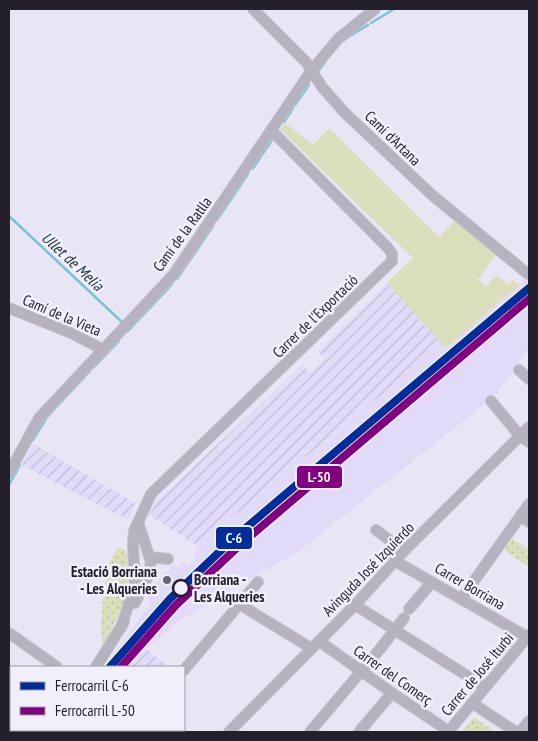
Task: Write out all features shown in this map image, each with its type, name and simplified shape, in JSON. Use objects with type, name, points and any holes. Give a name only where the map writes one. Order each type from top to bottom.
[{"type":"street","name":"Camí d'Artana","points":[[253,9],[302,57],[322,87],[390,156],[432,195],[528,274]]},
{"type":"street","name":"Camí de la Ratlla","points":[[9,473],[39,418],[174,274],[311,71],[338,39],[375,9]]},
{"type":"street","name":"Carrer de l'Exportació","points":[[138,526],[147,500],[155,490],[392,261],[392,254],[388,248],[272,131]]},
{"type":"street","name":"Camí de la Vieta","points":[[9,308],[71,333],[104,350]]},
{"type":"street","points":[[519,370],[529,379]]},
{"type":"street","points":[[491,401],[520,436],[529,442]]},
{"type":"street","name":"Avinguda José Izquierdo","points":[[229,732],[355,605],[395,560],[529,427]]},
{"type":"street","points":[[461,600],[525,519],[529,504]]},
{"type":"street","points":[[121,628],[135,585],[133,537],[138,526]]},
{"type":"street","points":[[97,666],[121,628],[148,576],[150,554],[138,526]]},
{"type":"street","points":[[376,530],[404,551]]},
{"type":"street","points":[[133,551],[140,548],[150,554],[168,559]]},
{"type":"street","name":"Carrer Borriana","points":[[395,560],[461,600],[529,636]]},
{"type":"street","points":[[135,574],[148,576]]},
{"type":"street","points":[[185,669],[258,582]]},
{"type":"street","points":[[310,732],[432,582]]},
{"type":"street","points":[[240,604],[311,648]]},
{"type":"street","points":[[355,605],[485,687]]},
{"type":"street","points":[[9,633],[56,666]]},
{"type":"street","name":"Carrer de José Iturbi","points":[[449,732],[529,636]]},
{"type":"street","name":"Carrer del Comerç","points":[[319,641],[449,732]]},
{"type":"street","points":[[359,732],[392,693]]},
{"type":"street","points":[[472,703],[516,732]]},
{"type":"street","points":[[520,732],[529,721]]},
{"type":"shaded area","points":[[529,278],[529,348],[496,395],[302,549],[180,620],[146,649],[144,647],[126,666],[105,666],[150,604],[147,592],[174,564],[178,567],[184,561],[189,565],[196,557],[194,554],[201,548],[197,546],[443,344],[447,347]]},
{"type":"shaded area","points":[[387,283],[443,344],[197,546],[149,515],[157,501],[302,365],[310,373],[325,360],[318,351]]},
{"type":"shaded area","points":[[33,444],[135,503],[128,520],[22,465]]},
{"type":"shaded area","points":[[144,647],[168,666],[126,666]]},
{"type":"shaded area","points":[[82,731],[142,731],[141,732]]},
{"type":"green space","points":[[285,123],[313,145],[329,128],[439,237],[455,221],[497,254],[478,279],[465,268],[486,287],[494,277],[498,276],[509,285],[513,280],[520,286],[502,299],[495,294],[501,300],[446,348],[387,283],[413,258],[280,129]]},
{"type":"green space","points":[[513,539],[529,550],[529,567],[504,550]]},
{"type":"green space","points":[[120,547],[126,551],[131,586],[104,643],[102,642],[102,606],[106,577],[114,553]]},
{"type":"green space","points":[[474,717],[495,732],[463,731]]},
{"type":"waterway","points":[[371,23],[394,9]]},
{"type":"waterway","points":[[345,39],[368,25]]},
{"type":"waterway","points":[[317,73],[325,62]]},
{"type":"waterway","points":[[295,105],[309,85]]},
{"type":"waterway","points":[[284,122],[293,108]]},
{"type":"waterway","points":[[253,168],[272,140]]},
{"type":"waterway","points":[[238,189],[248,174]]},
{"type":"waterway","points":[[217,220],[238,189]]},
{"type":"waterway","name":"Ullet de Melia","points":[[9,216],[123,323]]},
{"type":"waterway","points":[[188,263],[213,226]]},
{"type":"waterway","points":[[177,279],[187,264]]},
{"type":"waterway","points":[[164,293],[172,284]]},
{"type":"waterway","points":[[127,332],[163,294]]},
{"type":"waterway","points":[[93,368],[119,341]]},
{"type":"waterway","points":[[33,440],[47,417],[90,371]]},
{"type":"waterway","points":[[9,485],[20,465]]},
{"type":"rail line","name":"C-6","points":[[111,666],[170,599],[235,537],[529,288]]},
{"type":"rail line","name":"L-50","points":[[122,666],[176,605],[241,544],[529,299]]},
{"type":"place","name":"Estació Borriana - Les Alqueries","points":[[167,580]]},
{"type":"place","name":"Borriana - Les Alqueries","points":[[181,588]]}]
